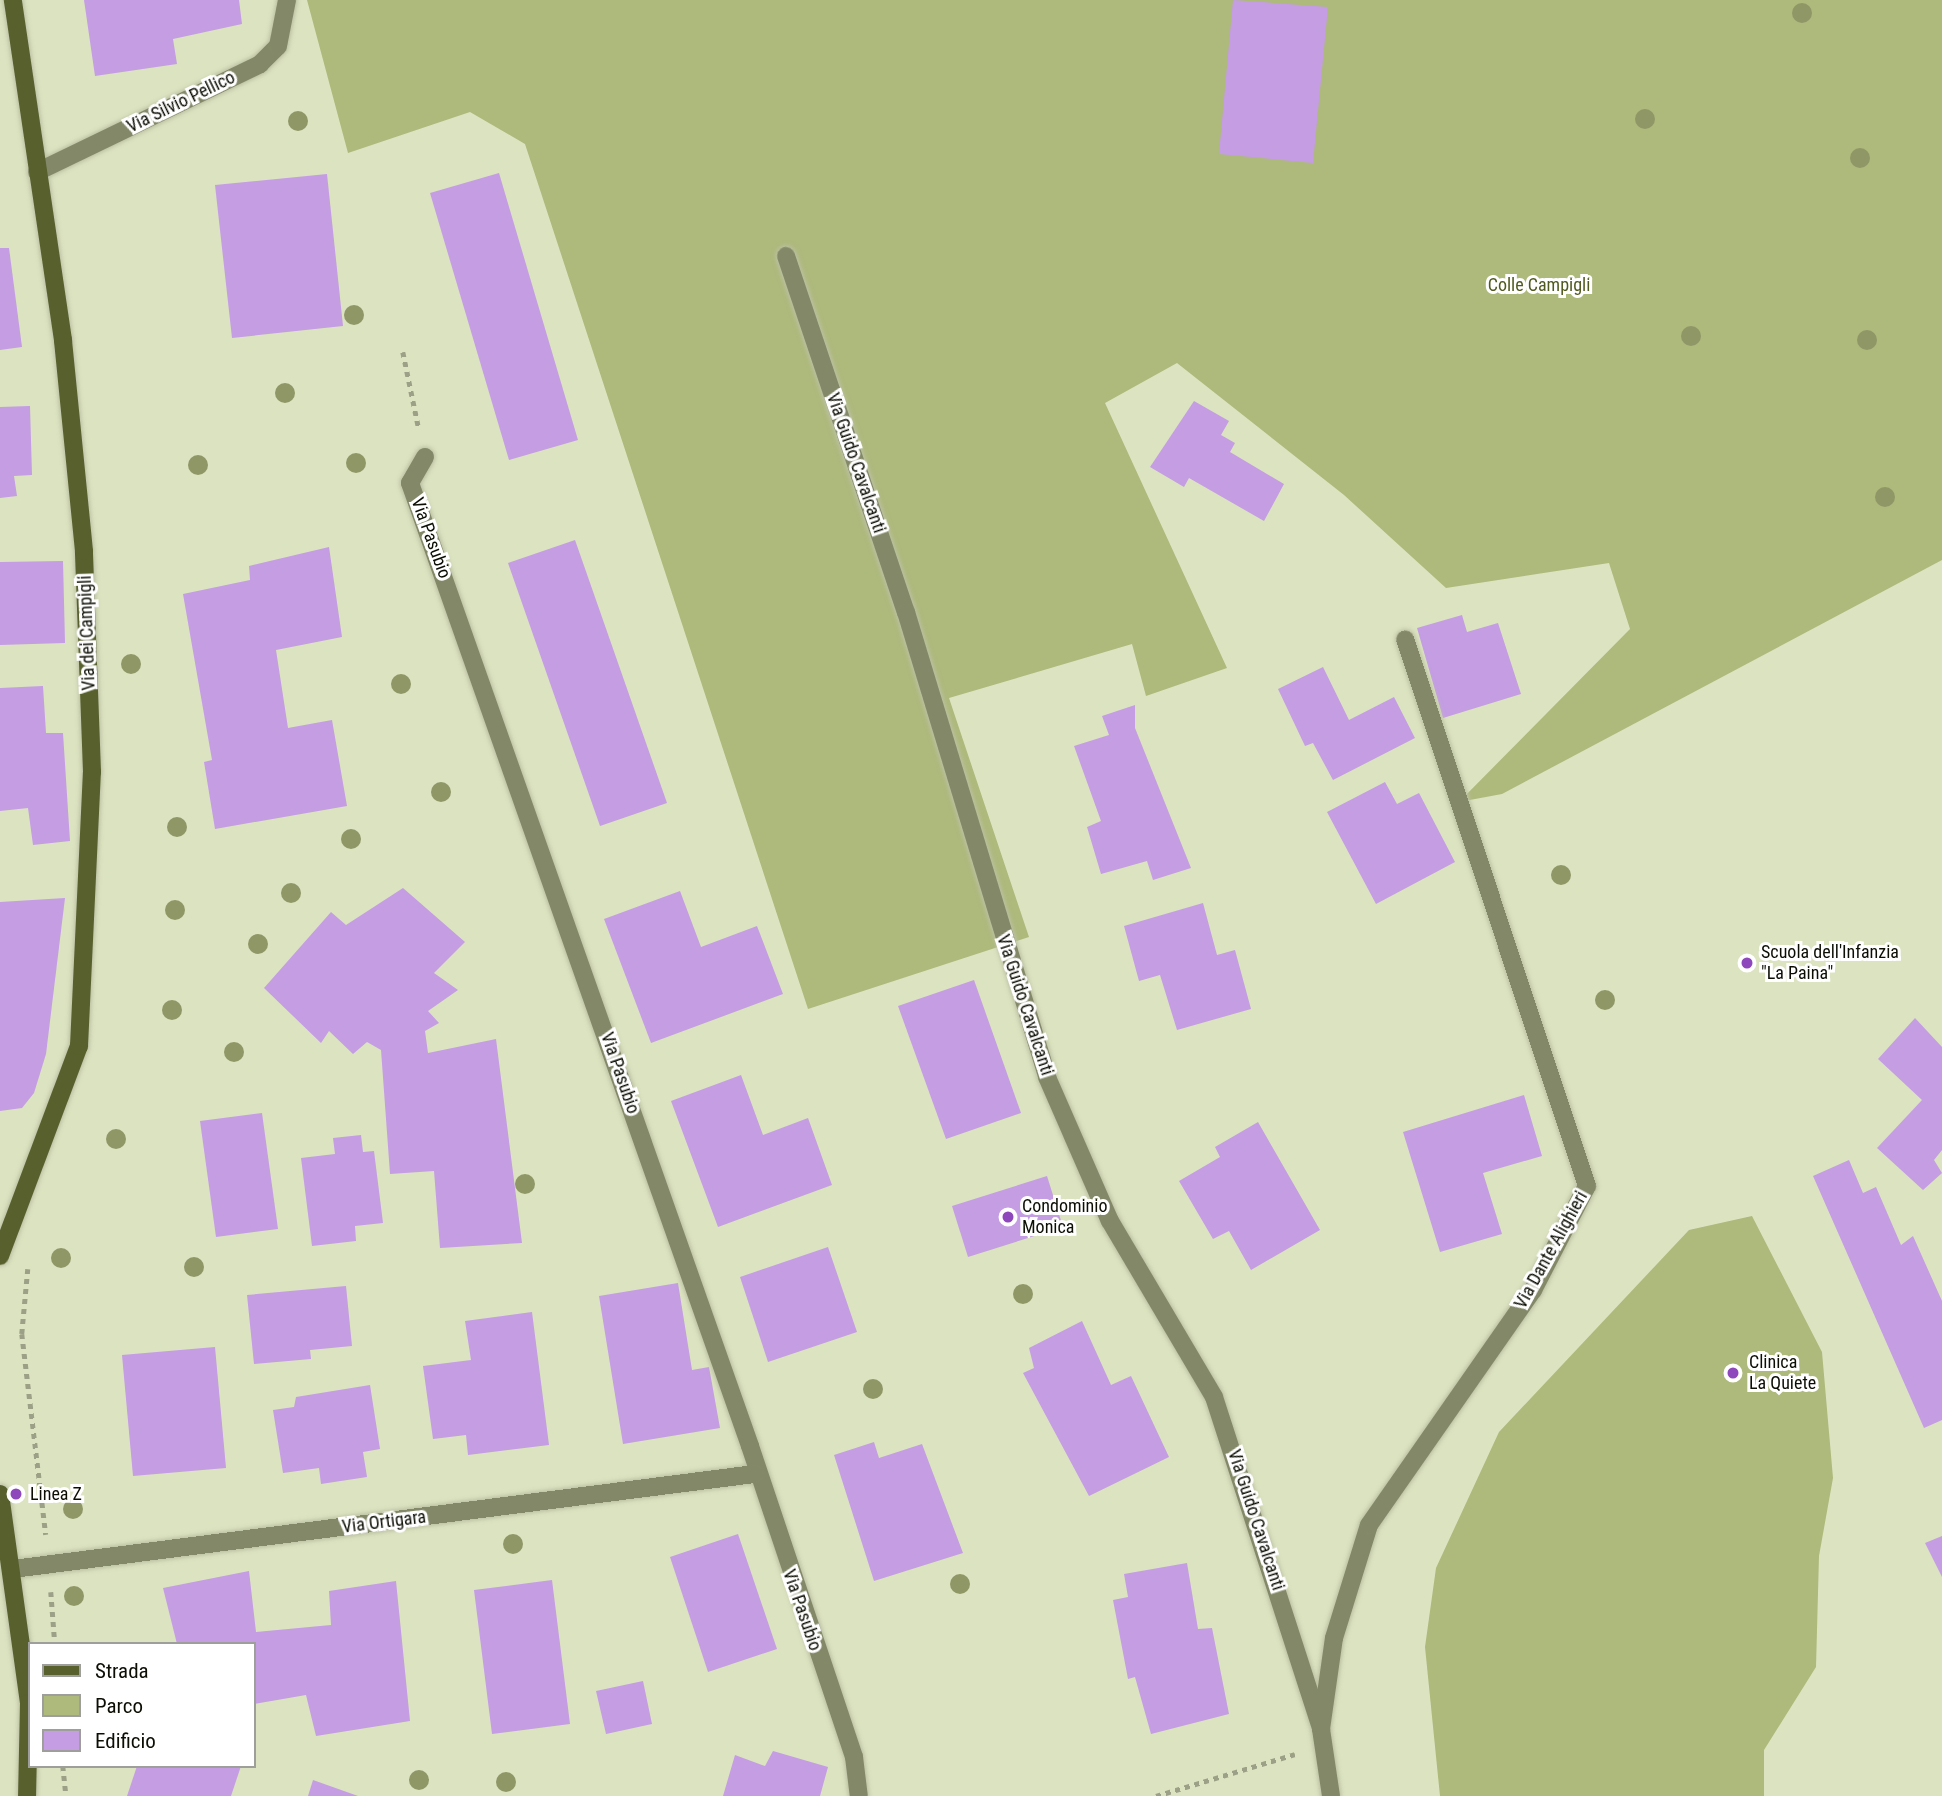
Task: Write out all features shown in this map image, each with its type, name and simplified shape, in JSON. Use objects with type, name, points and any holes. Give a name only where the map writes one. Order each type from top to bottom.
[{"type":"street","name":"Via dei Campigli","points":[[0,1256],[63,1097],[79,1046],[85,998],[92,772],[84,551],[13,0]]},
{"type":"street","name":"Via Silvio Pellico","points":[[37,172],[260,64],[278,46],[287,0]]},
{"type":"street","name":"Via Guido Cavalcanti","points":[[786,256],[906,612],[1047,1077],[1110,1221],[1214,1397],[1321,1729]]},
{"type":"street","name":"Via Pasubio","points":[[425,457],[411,483],[853,1757],[859,1796]]},
{"type":"street","name":"Via Dante Alighieri","points":[[1331,1796],[1321,1729],[1334,1638],[1370,1525],[1533,1290],[1587,1186],[1405,639]]},
{"type":"street","name":"Via Ortigara","points":[[13,1569],[755,1474]]},
{"type":"street","points":[[0,1494],[13,1569],[28,1695]]},
{"type":"street","points":[[27,1796],[28,1750]]},
{"type":"path","points":[[404,352],[425,457]]},
{"type":"path","points":[[30,1255],[22,1334],[49,1564],[55,1642]]},
{"type":"path","points":[[1156,1796],[1246,1764],[1324,1748]]},
{"type":"path","points":[[64,1768],[66,1796]]},
{"type":"green space","name":"Colle Campigli","points":[[307,0],[1942,0],[1942,560],[1502,794],[1459,802],[1630,629],[1609,563],[1446,588],[1344,495],[1177,363],[1105,403],[1227,668],[1146,696],[1132,644],[949,698],[1029,937],[808,1009],[525,144],[470,112],[348,153]]},
{"type":"green space","name":"Clinica La Quiete","points":[[1752,1216],[1822,1352],[1833,1478],[1819,1556],[1816,1667],[1764,1750],[1764,1796],[1440,1796],[1425,1647],[1436,1568],[1499,1432],[1689,1230]]},
{"type":"building","points":[[84,0],[239,0],[242,24],[173,39],[177,64],[95,76]]},
{"type":"building","points":[[1233,0],[1328,7],[1313,163],[1219,154]]},
{"type":"building","points":[[499,173],[578,440],[509,460],[430,193]]},
{"type":"building","points":[[327,174],[343,326],[232,338],[215,185]]},
{"type":"building","points":[[0,248],[9,248],[22,347],[0,350]]},
{"type":"building","points":[[1194,401],[1229,421],[1221,435],[1235,443],[1230,452],[1284,484],[1264,521],[1189,478],[1184,487],[1150,467]]},
{"type":"building","points":[[30,406],[32,475],[14,476],[17,496],[0,498],[0,407]]},
{"type":"building","points":[[575,540],[667,803],[600,826],[508,563]]},
{"type":"building","points":[[329,547],[342,637],[276,650],[288,728],[332,720],[347,806],[215,829],[204,762],[212,760],[183,594],[250,580],[249,566]]},
{"type":"building","points":[[63,561],[65,643],[0,645],[0,562]]},
{"type":"building","points":[[1462,615],[1467,632],[1498,623],[1521,694],[1443,718],[1417,628]]},
{"type":"building","points":[[1323,667],[1349,720],[1394,697],[1415,738],[1333,780],[1313,743],[1305,746],[1278,689]]},
{"type":"building","points":[[43,686],[46,733],[63,733],[70,841],[33,845],[28,808],[0,811],[0,688]]},
{"type":"building","points":[[1135,705],[1135,728],[1191,868],[1153,880],[1147,861],[1101,874],[1087,827],[1101,821],[1074,746],[1109,735],[1102,716]]},
{"type":"building","points":[[1385,782],[1397,804],[1419,793],[1455,862],[1376,904],[1327,812]]},
{"type":"building","points":[[403,888],[465,942],[434,973],[458,990],[428,1011],[439,1023],[425,1031],[428,1053],[496,1039],[522,1243],[440,1248],[434,1171],[390,1174],[381,1050],[367,1042],[353,1054],[329,1031],[321,1043],[264,988],[331,912],[346,925]]},
{"type":"building","points":[[680,891],[701,947],[757,926],[783,994],[651,1043],[604,919]]},
{"type":"building","points":[[65,898],[46,1054],[34,1093],[22,1108],[0,1111],[0,902]]},
{"type":"building","points":[[1203,903],[1217,955],[1235,950],[1251,1009],[1177,1030],[1160,975],[1139,981],[1124,926]]},
{"type":"building","points":[[974,980],[1021,1113],[946,1139],[898,1006]]},
{"type":"building","points":[[1915,1018],[1942,1047],[1942,1150],[1934,1160],[1942,1173],[1923,1190],[1877,1148],[1922,1100],[1878,1059]]},
{"type":"building","points":[[741,1075],[763,1135],[808,1118],[832,1185],[718,1227],[671,1101]]},
{"type":"building","points":[[1524,1095],[1542,1156],[1483,1173],[1502,1234],[1440,1252],[1403,1132]]},
{"type":"building","points":[[262,1113],[278,1229],[216,1237],[200,1121]]},
{"type":"building","points":[[1258,1122],[1320,1230],[1251,1270],[1229,1231],[1213,1239],[1179,1181],[1220,1157],[1215,1147]]},
{"type":"building","points":[[361,1135],[363,1152],[374,1151],[383,1223],[355,1226],[356,1241],[312,1246],[301,1158],[335,1154],[333,1138]]},
{"type":"building","points":[[1849,1160],[1863,1193],[1876,1187],[1901,1245],[1913,1236],[1942,1301],[1942,1420],[1924,1428],[1813,1176]]},
{"type":"building","name":"Condominio Monica","points":[[1047,1176],[1063,1227],[968,1257],[952,1206]]},
{"type":"building","points":[[828,1247],[857,1332],[768,1362],[740,1277]]},
{"type":"building","points":[[678,1283],[692,1370],[709,1367],[720,1428],[623,1444],[599,1296]]},
{"type":"building","points":[[346,1286],[352,1346],[310,1350],[311,1359],[254,1364],[247,1295]]},
{"type":"building","points":[[532,1312],[549,1445],[468,1455],[466,1435],[433,1439],[423,1366],[471,1360],[465,1321]]},
{"type":"building","points":[[1082,1321],[1111,1385],[1131,1376],[1169,1457],[1089,1496],[1023,1373],[1034,1368],[1029,1348]]},
{"type":"building","points":[[215,1347],[226,1468],[133,1476],[122,1355]]},
{"type":"building","points":[[370,1385],[380,1449],[363,1452],[367,1477],[321,1484],[319,1468],[283,1473],[273,1410],[294,1407],[296,1397]]},
{"type":"building","points":[[874,1442],[879,1458],[922,1444],[963,1553],[874,1581],[834,1455]]},
{"type":"building","points":[[738,1534],[777,1649],[708,1672],[670,1557]]},
{"type":"building","points":[[1942,1536],[1942,1577],[1925,1543]]},
{"type":"building","points":[[1187,1563],[1198,1629],[1212,1628],[1229,1714],[1151,1734],[1135,1677],[1128,1679],[1113,1600],[1128,1597],[1124,1574]]},
{"type":"building","points":[[249,1571],[256,1632],[331,1625],[329,1591],[396,1581],[410,1721],[316,1736],[306,1695],[256,1704],[256,1642],[176,1642],[163,1588]]},
{"type":"building","points":[[552,1580],[570,1724],[492,1734],[474,1590]]},
{"type":"building","points":[[643,1681],[652,1724],[606,1734],[596,1691]]},
{"type":"building","points":[[773,1751],[828,1767],[820,1796],[723,1796],[735,1755],[765,1766]]},
{"type":"building","points":[[136,1768],[240,1768],[231,1796],[127,1796]]},
{"type":"building","points":[[313,1780],[358,1796],[308,1796]]},
{"type":"place","name":"Scuola dell'Infanzia \"La Paina\"","points":[[1747,963]]},
{"type":"place","name":"Condominio Monica","points":[[1008,1217]]},
{"type":"place","name":"Clinica La Quiete","points":[[1733,1373]]},
{"type":"place","name":"Linea Z","points":[[16,1494]]}]
